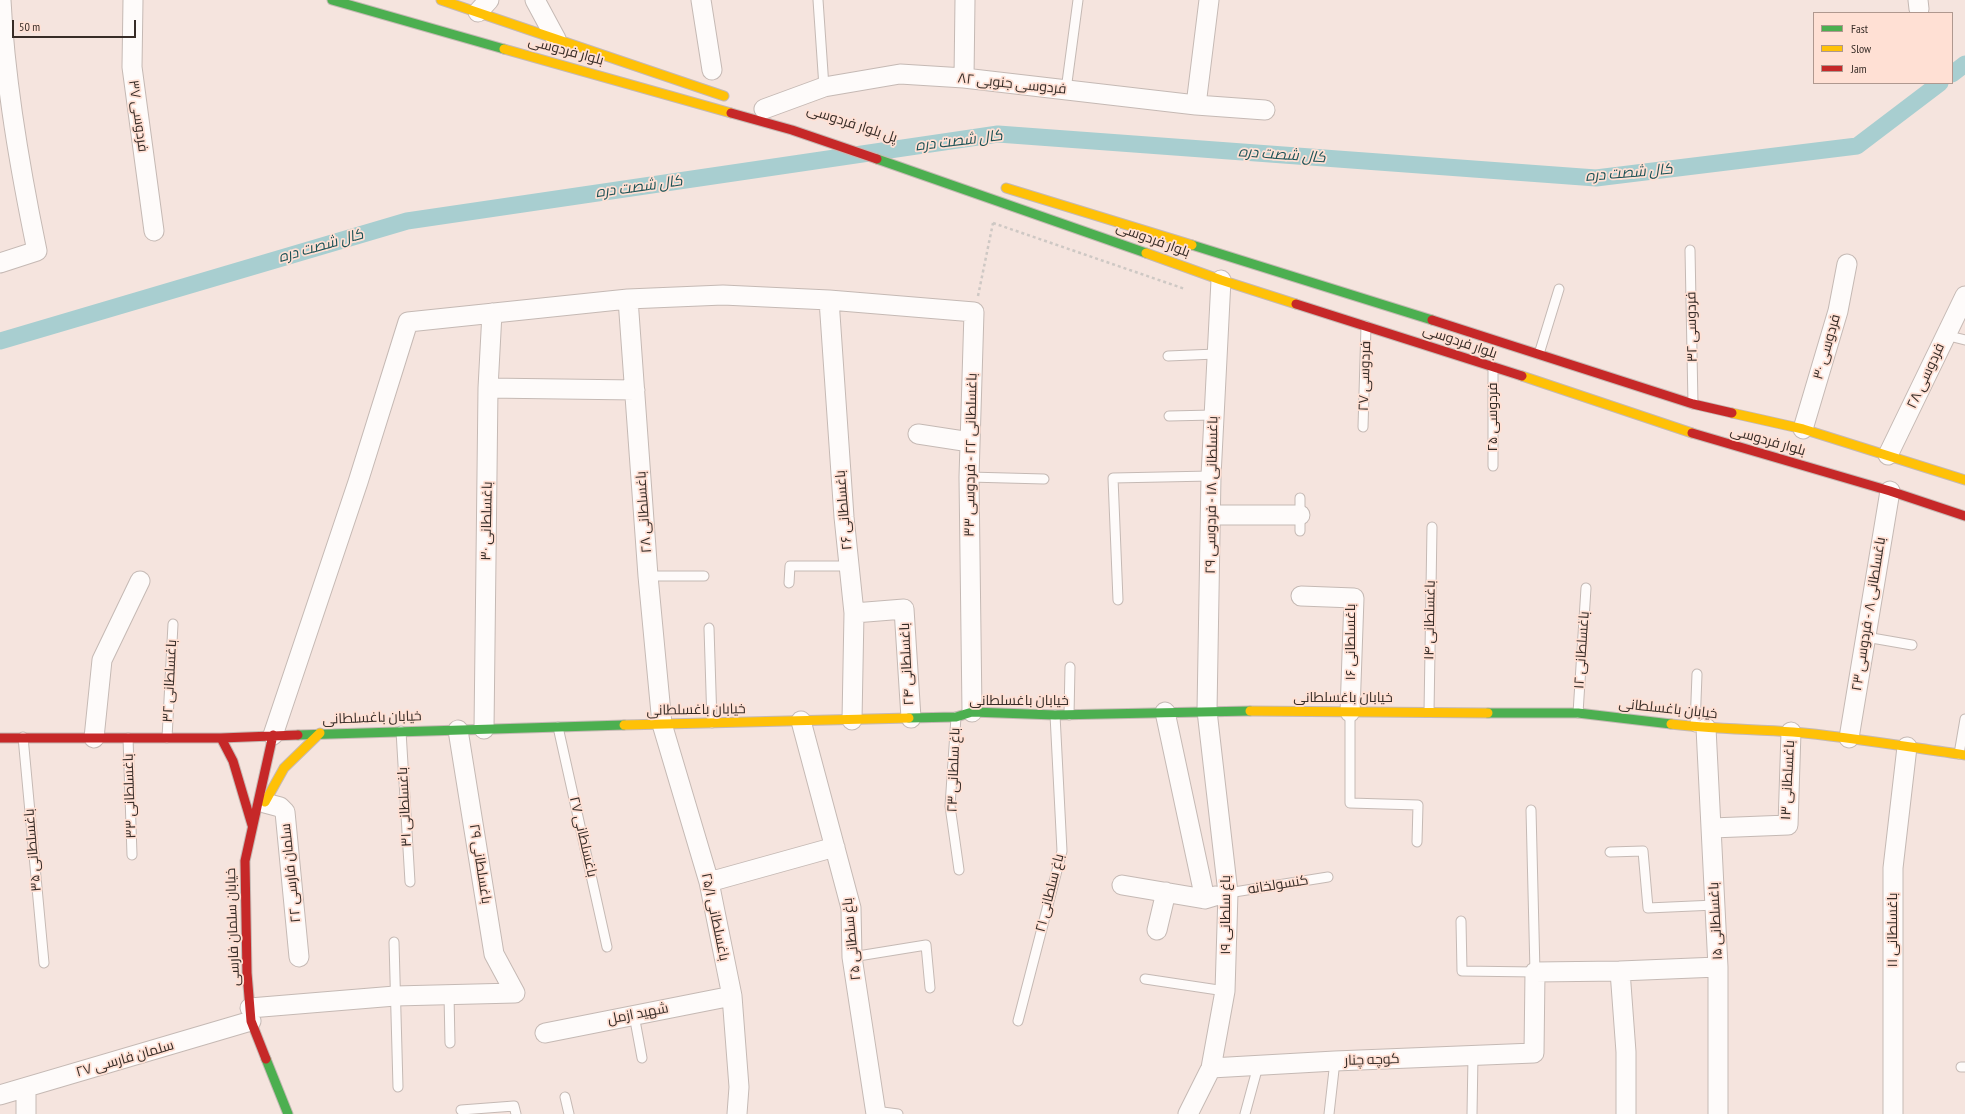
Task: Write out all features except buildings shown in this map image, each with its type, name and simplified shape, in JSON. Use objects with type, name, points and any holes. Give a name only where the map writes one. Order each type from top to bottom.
[{"type":"main road","name":"بلوار فردوسی","points":[[332,0],[792,130]]},
{"type":"main road","name":"بلوار فردوسی","points":[[441,0],[484,6],[556,38],[734,99]]},
{"type":"main road","name":"پل بلوار فردوسی","points":[[792,130],[950,183]]},
{"type":"main road","name":"بلوار فردوسی","points":[[950,183],[1221,280],[1366,326],[1469,352],[1493,368],[1708,438],[1890,491],[1965,516]]},
{"type":"main road","name":"بلوار فردوسی","points":[[998,185],[1368,299],[1693,404],[1803,429],[1965,480]]},
{"type":"main road","points":[[1469,352],[1473,339],[1470,333]]},
{"type":"main road","points":[[1512,374],[1509,366],[1511,357],[1522,349]]},
{"type":"main road","name":"خیابان باغسلطانی","points":[[0,738],[221,738],[320,733],[852,720],[964,715],[1069,715],[1207,711],[1578,713],[1700,727],[1791,732],[1849,738],[1962,755]]},
{"type":"main road","points":[[252,826],[284,768],[320,733]]},
{"type":"main road","name":"خیابان سلمان فارسی","points":[[273,735],[245,861],[247,973],[250,1015],[288,1114]]},
{"type":"main road","points":[[221,738],[233,760],[252,826]]},
{"type":"street","points":[[0,263],[37,251],[27,203],[5,57],[1,0]]},
{"type":"street","name":"فردوسی ۳۷","points":[[133,0],[132,67],[154,231]]},
{"type":"street","points":[[534,0],[556,38]]},
{"type":"street","points":[[701,0],[712,70]]},
{"type":"street","points":[[964,78],[966,0]]},
{"type":"street","points":[[1196,105],[1208,0]]},
{"type":"street","name":"فردوسی جنوبی ۸۲","points":[[766,110],[824,87],[900,74],[964,78],[1196,105],[1265,110]]},
{"type":"street","name":"فردوسی ۳۰","points":[[1803,429],[1838,311],[1846,264]]},
{"type":"street","name":"باغسلطانی ۱۸ - فردوسی ۲۹","points":[[1207,711],[1212,515],[1211,476],[1216,354],[1221,280]]},
{"type":"street","points":[[273,735],[358,482],[408,322],[628,299],[722,295],[829,300],[974,312]]},
{"type":"street","name":"فردوسی ۲۸","points":[[1888,455],[1965,296]]},
{"type":"street","name":"باغسلطانی ۲۸","points":[[628,299],[648,576],[662,724]]},
{"type":"street","name":"باغسلطانی ۲۶","points":[[829,300],[844,517],[854,613],[852,720]]},
{"type":"street","name":"باغسلطانی ۲۲ - فردوسی ۳۳","points":[[964,715],[974,312]]},
{"type":"street","name":"باغسلطانی ۳۰","points":[[484,729],[488,388],[492,313]]},
{"type":"street","points":[[488,388],[635,390]]},
{"type":"street","points":[[918,434],[970,442]]},
{"type":"street","name":"باغسلطانی ۸ - فردوسی ۲۳","points":[[1849,738],[1890,491]]},
{"type":"street","points":[[1212,515],[1300,515]]},
{"type":"street","points":[[94,738],[102,660],[140,581]]},
{"type":"street","name":"باغسلطانی ۱۶","points":[[1301,596],[1354,598],[1350,712]]},
{"type":"street","name":"باغسلطانی ۲۴","points":[[854,613],[904,609],[910,718]]},
{"type":"street","name":"باغ سلطانی ۱۹","points":[[1188,1114],[1211,1068],[1225,992],[1228,893],[1207,711]]},
{"type":"street","points":[[1165,712],[1205,899]]},
{"type":"street","name":"باغ سلطانی ۲۵","points":[[801,721],[851,908],[852,957],[876,1112]]},
{"type":"street","name":"باغسلطانی ۲۵/۱","points":[[662,724],[709,882],[732,996],[739,1087],[737,1114]]},
{"type":"street","name":"باغسلطانی ۱۵","points":[[1700,727],[1712,828],[1718,967],[1718,1114]]},
{"type":"street","name":"باغسلطانی ۲۹","points":[[458,730],[494,954],[515,993]]},
{"type":"street","name":"باغسلطانی ۱۳","points":[[1712,828],[1788,825],[1791,732]]},
{"type":"street","name":"باغسلطانی ۱۱","points":[[1893,1114],[1893,868],[1907,747]]},
{"type":"street","name":"سلمان فارسی ۲۲","points":[[265,803],[280,807],[285,812],[300,957]]},
{"type":"street","points":[[709,882],[835,847]]},
{"type":"street","points":[[1122,886],[1205,899],[1228,893]]},
{"type":"street","points":[[1157,930],[1166,892]]},
{"type":"street","points":[[1535,972],[1620,971],[1718,967]]},
{"type":"street","points":[[1620,971],[1626,1052],[1626,1114]]},
{"type":"street","name":"کوچه چنار","points":[[1211,1068],[1335,1061],[1534,1053],[1535,972]]},
{"type":"street","name":"سلمان فارسی ۲۷","points":[[0,1095],[26,1088],[250,1015],[395,996],[515,993]]},
{"type":"street","name":"شهید ازمل","points":[[545,1034],[732,996]]},
{"type":"street","points":[[26,1088],[26,1114]]},
{"type":"lane","points":[[818,0],[824,87]]},
{"type":"lane","points":[[1066,90],[1078,0]]},
{"type":"lane","name":"فردوسی ۳۲","points":[[1690,250],[1693,404]]},
{"type":"lane","points":[[1539,354],[1559,290]]},
{"type":"lane","name":"فردوسی ۲۷","points":[[1363,427],[1366,326]]},
{"type":"lane","points":[[1945,335],[1965,340]]},
{"type":"lane","points":[[1168,356],[1216,354]]},
{"type":"lane","name":"فردوسی ۲۵","points":[[1493,368],[1493,466]]},
{"type":"lane","points":[[1169,416],[1214,416]]},
{"type":"lane","points":[[1118,600],[1113,478],[1211,476]]},
{"type":"lane","points":[[969,477],[1044,479]]},
{"type":"lane","name":"باغسلطانی ۱۴","points":[[1429,712],[1432,527]]},
{"type":"lane","points":[[789,583],[790,566],[850,566]]},
{"type":"lane","points":[[648,576],[704,576]]},
{"type":"lane","name":"باغسلطانی ۱۲","points":[[1578,713],[1586,588]]},
{"type":"lane","name":"باغسلطانی ۳۲","points":[[167,738],[173,624]]},
{"type":"lane","points":[[709,628],[712,723]]},
{"type":"lane","points":[[1866,637],[1912,645]]},
{"type":"lane","points":[[1069,715],[1070,667]]},
{"type":"lane","points":[[1697,674],[1700,727]]},
{"type":"lane","points":[[1350,712],[1350,803],[1418,805],[1417,842]]},
{"type":"lane","name":"باغ سلطانی ۲۳","points":[[960,870],[950,806],[964,715]]},
{"type":"lane","name":"باغ سلطانی ۲۱","points":[[1018,1021],[1062,851],[1055,715]]},
{"type":"lane","points":[[1962,755],[1965,719]]},
{"type":"lane","name":"باغسلطانی ۲۷","points":[[558,727],[607,947]]},
{"type":"lane","name":"باغسلطانی ۳۱","points":[[401,731],[410,882]]},
{"type":"lane","name":"باغسلطانی ۳۵","points":[[23,737],[44,963]]},
{"type":"lane","name":"باغسلطانی ۳۳","points":[[128,738],[132,855]]},
{"type":"lane","points":[[1461,921],[1462,971],[1535,972],[1531,810]]},
{"type":"lane","points":[[1610,852],[1643,851],[1648,908],[1715,905]]},
{"type":"lane","name":"کنسولخانه","points":[[1228,893],[1328,877]]},
{"type":"lane","points":[[394,942],[398,1087]]},
{"type":"lane","points":[[852,957],[926,945],[930,988]]},
{"type":"lane","points":[[1145,979],[1225,992]]},
{"type":"lane","points":[[449,995],[450,1043]]},
{"type":"lane","points":[[634,1015],[642,1058]]},
{"type":"lane","points":[[1472,1056],[1472,1114]]},
{"type":"lane","points":[[1329,1114],[1335,1061]]},
{"type":"lane","points":[[1245,1114],[1258,1066]]},
{"type":"lane","points":[[565,1097],[569,1114]]},
{"type":"lane","points":[[461,1110],[514,1106],[516,1114]]},
{"type":"lane","points":[[876,1112],[898,1114]]},
{"type":"path","points":[[974,312],[998,200]]},
{"type":"path","points":[[993,223],[1189,291]]},
{"type":"waterway","name":"کال شصت دره","points":[[1953,73],[1965,64]]},
{"type":"waterway","name":"کال شصت دره","points":[[0,341],[407,221],[998,134],[1596,178],[1857,146],[1939,84]]},
{"type":"traffic: fast","points":[[332,0],[504,49]]},
{"type":"traffic: fast","points":[[877,159],[1146,253]]},
{"type":"traffic: fast","points":[[1192,245],[1432,320]]},
{"type":"traffic: fast","points":[[909,718],[956,717],[972,712],[1055,715],[1250,711]]},
{"type":"traffic: fast","points":[[1488,713],[1578,713],[1671,724]]},
{"type":"traffic: fast","points":[[298,735],[624,725]]},
{"type":"traffic: fast","points":[[266,1059],[288,1114]]},
{"type":"traffic: slow","points":[[441,0],[724,96]]},
{"type":"traffic: slow","points":[[504,49],[731,113]]},
{"type":"traffic: slow","points":[[1006,188],[1192,245]]},
{"type":"traffic: slow","points":[[1146,253],[1221,280],[1296,304]]},
{"type":"traffic: slow","points":[[1522,376],[1692,433]]},
{"type":"traffic: slow","points":[[1732,413],[1803,429],[1965,480]]},
{"type":"traffic: slow","points":[[1250,711],[1488,713]]},
{"type":"traffic: slow","points":[[624,725],[909,718]]},
{"type":"traffic: slow","points":[[1671,724],[1814,734],[1965,755]]},
{"type":"traffic: slow","points":[[265,802],[284,768],[320,733]]},
{"type":"traffic: jam","points":[[731,113],[792,130],[877,159]]},
{"type":"traffic: jam","points":[[1296,304],[1522,376]]},
{"type":"traffic: jam","points":[[1432,320],[1693,404],[1732,413]]},
{"type":"traffic: jam","points":[[1692,433],[1890,491],[1965,516]]},
{"type":"traffic: jam","points":[[266,1059],[251,1021],[247,973],[245,861],[273,735]]},
{"type":"traffic: jam","points":[[0,738],[221,738],[298,735]]},
{"type":"traffic: jam","points":[[221,738],[233,761],[252,825]]}]
